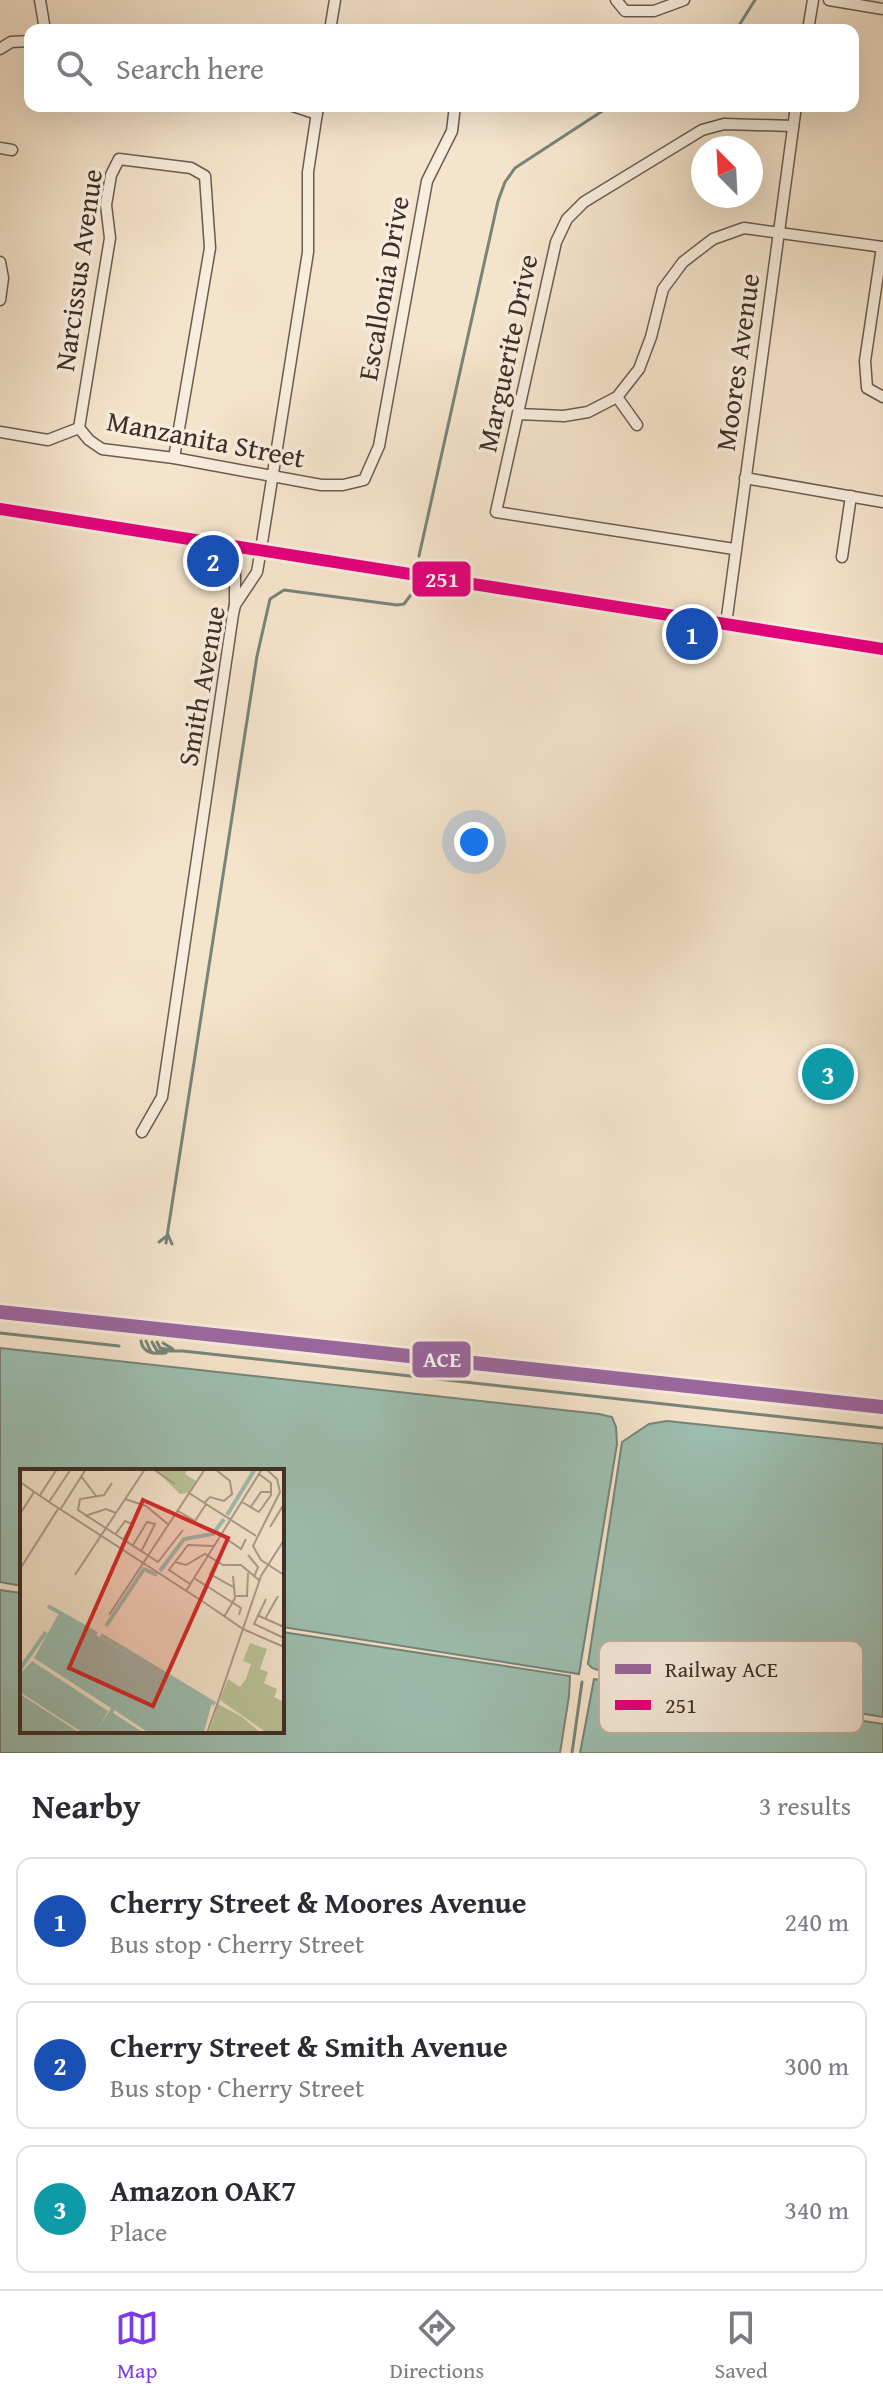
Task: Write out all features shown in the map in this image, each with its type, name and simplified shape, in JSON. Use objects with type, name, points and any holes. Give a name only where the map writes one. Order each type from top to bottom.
[{"type":"street","points":[[40,0],[44,24]]},
{"type":"street","points":[[331,24],[335,0]]},
{"type":"street","points":[[616,0],[625,11],[654,11],[684,0]]},
{"type":"street","points":[[809,24],[813,0]]},
{"type":"street","points":[[829,0],[883,9]]},
{"type":"street","points":[[0,49],[11,42],[24,41]]},
{"type":"street","name":"Smith Avenue","points":[[142,1132],[162,1097],[235,605],[257,572],[261,549],[308,252],[308,172],[317,112]]},
{"type":"street","name":"Escallonia Drive","points":[[364,480],[379,446],[427,181],[452,131],[454,112]]},
{"type":"street","name":"Moores Avenue","points":[[726,624],[795,112]]},
{"type":"street","name":"Marguerite Drive","points":[[734,549],[496,512],[556,242],[567,219],[584,202],[702,130],[724,124],[793,126]]},
{"type":"street","name":"Narcissus Avenue","points":[[79,428],[110,238],[106,205],[111,175],[119,159],[191,168],[205,176],[210,248],[174,458]]},
{"type":"street","points":[[518,414],[564,416],[588,412],[617,397],[639,369],[663,289],[683,262],[713,239],[744,228],[883,247],[865,361],[867,388],[883,397]]},
{"type":"street","points":[[0,262],[3,278],[0,300]]},
{"type":"street","points":[[617,397],[637,425]]},
{"type":"street","name":"Manzanita Street","points":[[0,432],[48,440],[79,428],[102,449],[174,458],[321,485],[343,485],[364,480]]},
{"type":"street","points":[[745,478],[883,502]]},
{"type":"street","points":[[842,557],[851,496]]},
{"type":"street","points":[[0,509],[883,649]]},
{"type":"street","points":[[226,545],[235,570],[235,605]]},
{"type":"shaded area","points":[[0,1348],[599,1414],[612,1417],[616,1427],[617,1444],[579,1674],[284,1627],[284,1469],[20,1469],[20,1586],[0,1582]]},
{"type":"shaded area","points":[[667,1421],[883,1444],[883,1717],[863,1714],[863,1641],[599,1641],[599,1670],[588,1664],[622,1442],[649,1424]]},
{"type":"shaded area","points":[[0,1590],[20,1593],[20,1733],[284,1733],[284,1632],[570,1676],[560,1753],[0,1753]]},
{"type":"shaded area","points":[[594,1679],[599,1680],[599,1733],[863,1733],[863,1721],[883,1724],[883,1753],[580,1753]]},
{"type":"waterway","points":[[740,24],[755,0]]},
{"type":"waterway","points":[[419,556],[498,201],[505,182],[515,168],[601,112]]},
{"type":"waterway","points":[[166,1243],[257,656],[270,599],[284,590],[397,605],[404,604],[413,592]]},
{"type":"waterway","points":[[168,1235],[172,1244]]},
{"type":"waterway","points":[[159,1242],[168,1235]]},
{"type":"waterway","points":[[0,1333],[119,1346]]},
{"type":"waterway","points":[[141,1341],[147,1351],[166,1353]]},
{"type":"waterway","points":[[146,1341],[151,1352]]},
{"type":"waterway","points":[[152,1342],[157,1351],[183,1351],[883,1428]]},
{"type":"waterway","points":[[157,1342],[160,1348],[172,1350]]},
{"type":"waterway","points":[[163,1343],[173,1349]]},
{"type":"waterway","points":[[572,1753],[582,1682]]},
{"type":"railway","points":[[0,1304],[883,1401]]},
{"type":"rail line","name":"ACE","points":[[0,1312],[883,1407]]},
{"type":"transit line","name":"251","points":[[0,509],[883,649]]},
{"type":"place","name":"Cherry Street & Smith Avenue","points":[[213,561]]},
{"type":"place","name":"Cherry Street & Moores Avenue","points":[[692,634]]},
{"type":"place","name":"Amazon OAK7","points":[[828,1074]]}]
